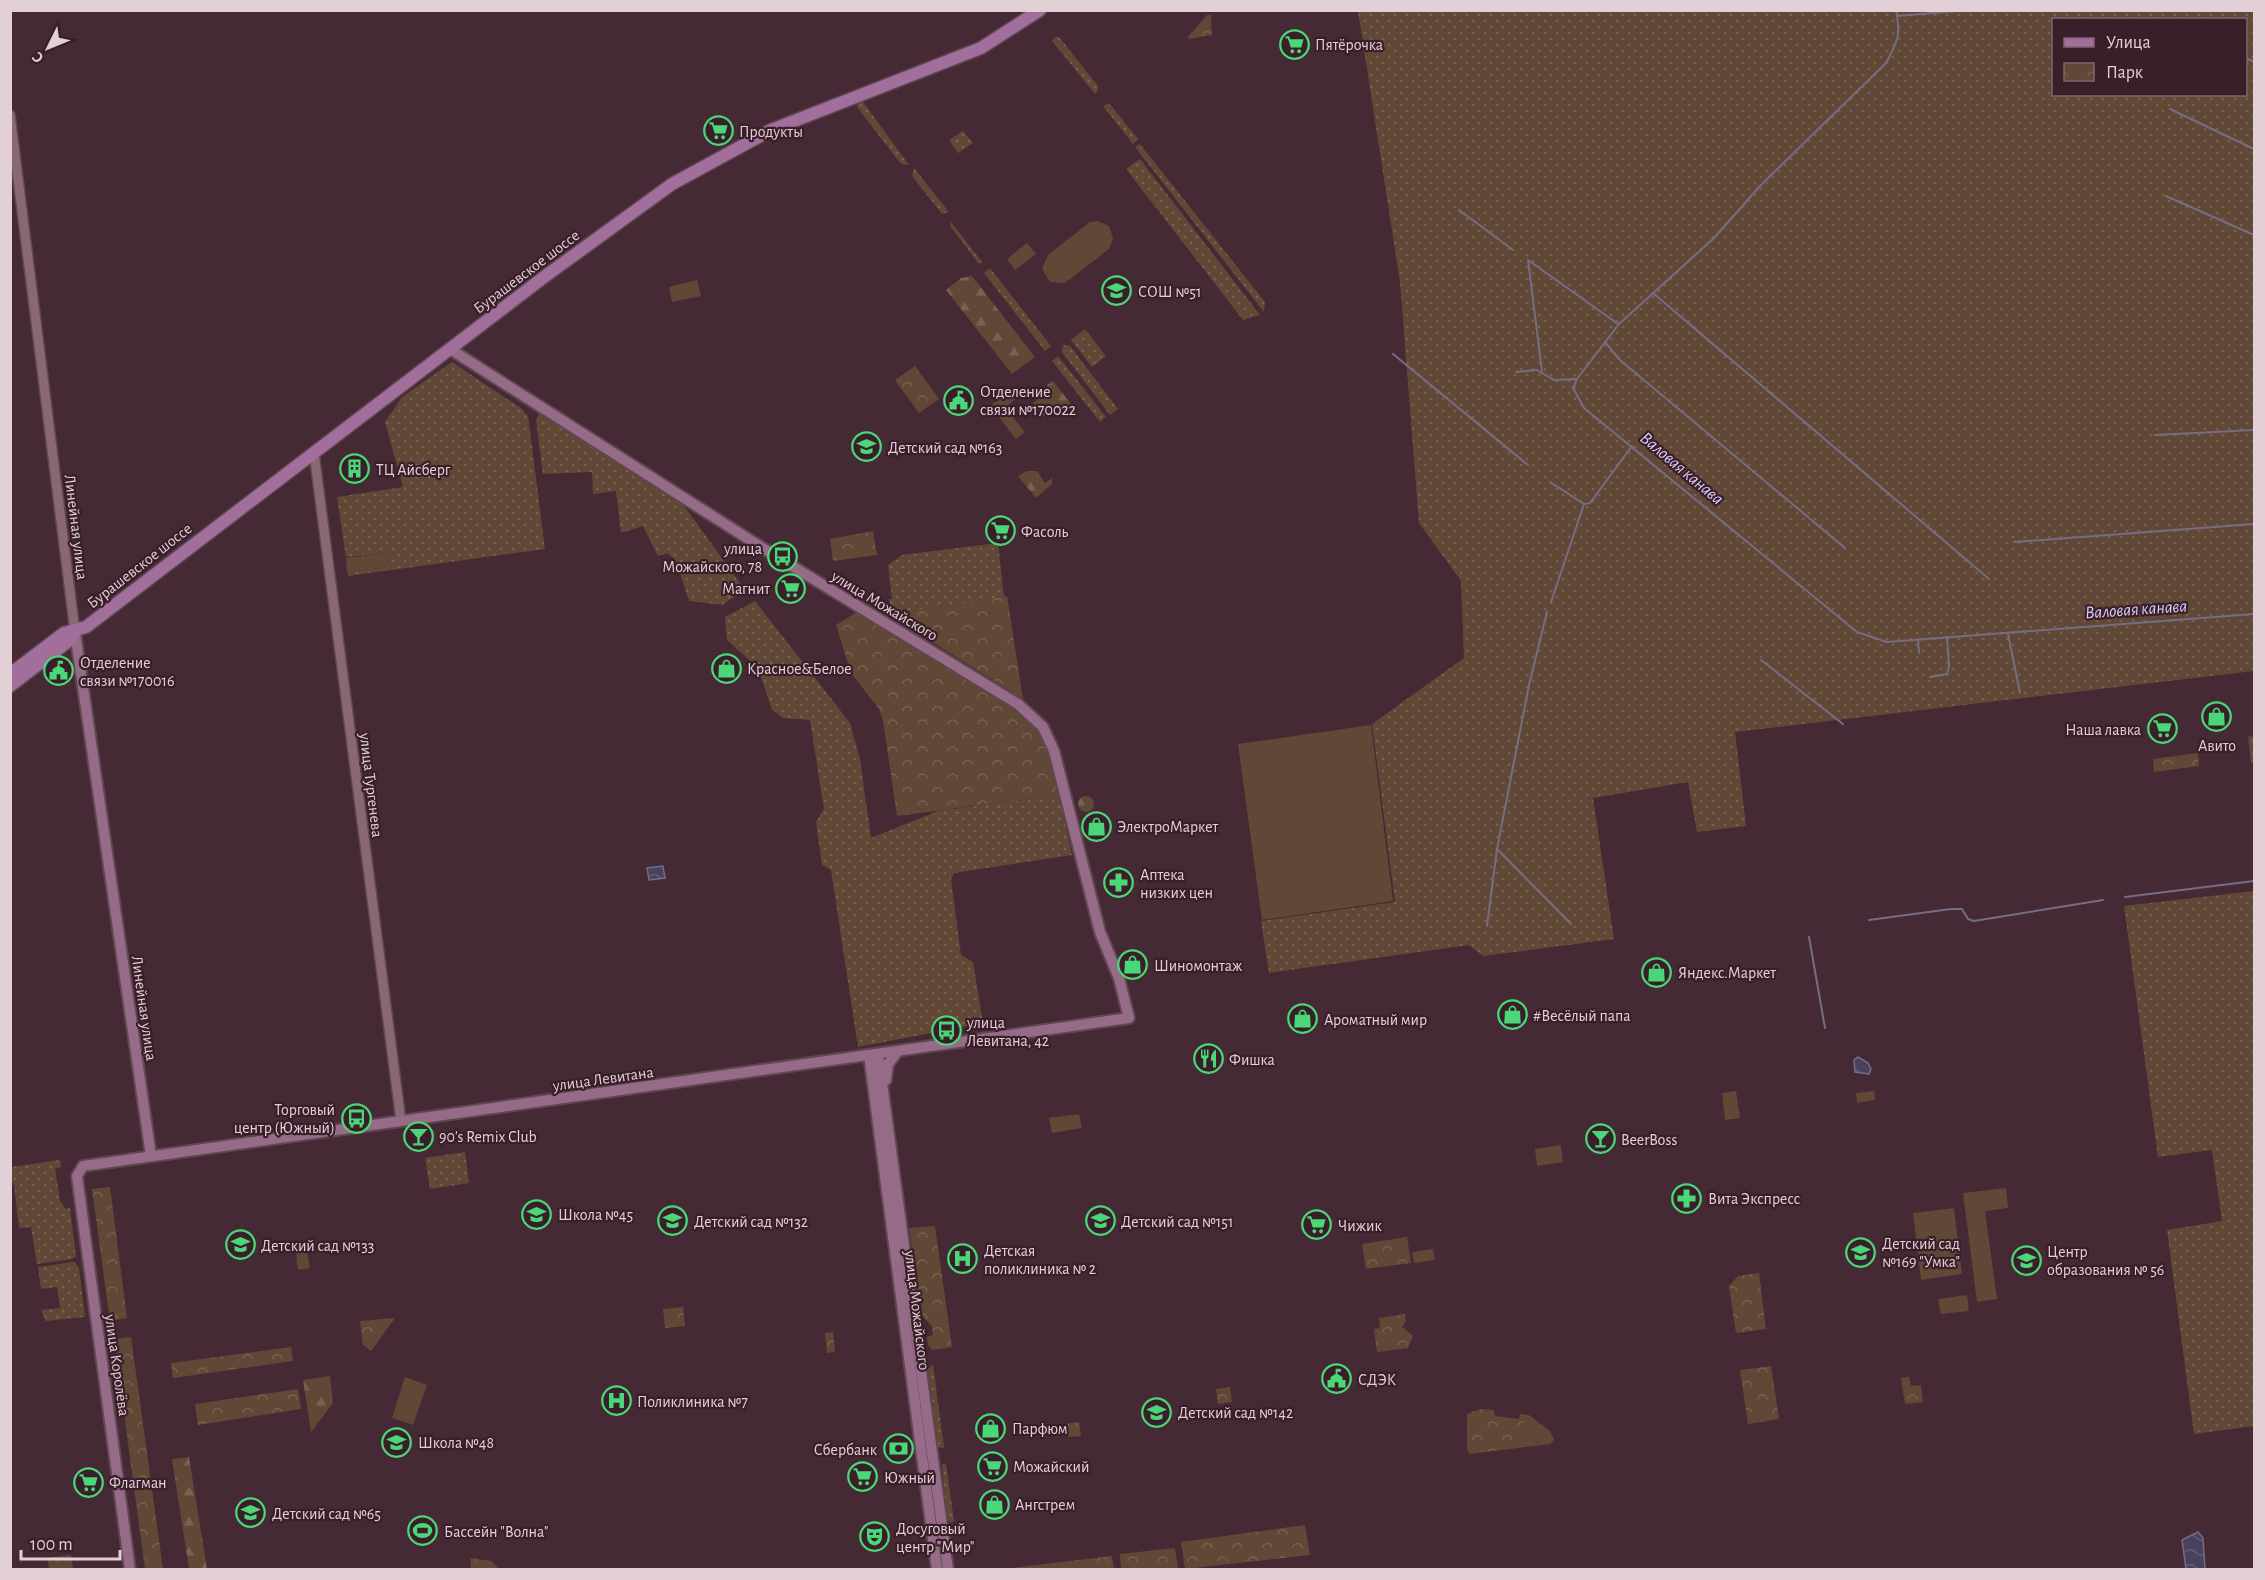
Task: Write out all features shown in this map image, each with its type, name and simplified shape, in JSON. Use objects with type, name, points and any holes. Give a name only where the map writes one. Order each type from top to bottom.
[{"type":"main road","name":"Бурашевское шоссе","points":[[10,674],[64,633],[75,632],[93,621],[607,230],[672,184],[731,150],[816,110],[981,48],[1040,10]]},
{"type":"main road","name":"улица Можайского","points":[[450,349],[761,547],[1000,692],[1034,716],[1046,731],[1054,751],[1098,925],[1119,978],[1129,1018]]},
{"type":"main road","name":"Бурашевское шоссе","points":[[10,686],[70,640],[75,632]]},
{"type":"main road","name":"Линейная улица","points":[[75,632],[151,1156]]},
{"type":"main road","name":"улица Левитана","points":[[82,1167],[1129,1018]]},
{"type":"main road","name":"улица Можайского","points":[[885,1108],[886,1068],[898,1051]]},
{"type":"main road","name":"улица Можайского","points":[[874,1055],[885,1108],[948,1569]]},
{"type":"main road","name":"улица Можайского","points":[[874,1055],[938,1569]]},
{"type":"main road","name":"улица Королёва","points":[[82,1167],[77,1176],[130,1569]]},
{"type":"street","name":"Линейная улица","points":[[10,115],[75,632]]},
{"type":"street","name":"улица Тургенева","points":[[314,453],[400,1121]]},
{"type":"green space","points":[[1358,11],[2254,11],[2254,671],[1735,732],[1746,826],[1697,832],[1688,782],[1593,798],[1614,939],[1483,956],[1469,945],[1269,973],[1261,921],[1395,902],[1372,724],[1464,658],[1461,581],[1419,523],[1400,282]]},
{"type":"green space","points":[[1207,15],[1211,15],[1212,35],[1189,39],[1188,37]]},
{"type":"green space","points":[[1059,37],[1098,86],[1095,94],[1052,41]]},
{"type":"green space","points":[[858,101],[863,102],[909,165],[901,164],[857,107]]},
{"type":"green space","points":[[1109,103],[1138,139],[1133,144],[1103,106]]},
{"type":"green space","points":[[963,131],[973,143],[958,153],[949,140]]},
{"type":"green space","points":[[1140,144],[1265,302],[1264,312],[1135,147]]},
{"type":"green space","points":[[1140,159],[1260,315],[1243,320],[1126,169]]},
{"type":"green space","points":[[914,168],[949,212],[942,214],[912,176]]},
{"type":"green space","points":[[1098,221],[1109,226],[1113,238],[1109,249],[1065,283],[1050,282],[1042,269],[1048,255],[1090,222]]},
{"type":"green space","points":[[951,222],[982,262],[979,264],[950,226]]},
{"type":"green space","points":[[1027,243],[1036,254],[1015,270],[1007,259]]},
{"type":"green space","points":[[990,268],[1051,346],[1045,351],[984,273]]},
{"type":"green space","points":[[972,276],[1035,357],[1012,374],[946,290],[961,278]]},
{"type":"green space","points":[[697,280],[701,296],[672,302],[669,287]]},
{"type":"green space","points":[[1085,329],[1106,356],[1092,367],[1071,340]]},
{"type":"green space","points":[[1063,345],[1070,346],[1118,409],[1110,415],[1062,352]]},
{"type":"green space","points":[[1058,356],[1106,417],[1100,422],[1052,361]]},
{"type":"green space","points":[[452,362],[522,409],[528,416],[545,549],[348,576],[348,572],[389,567],[387,553],[346,557],[337,497],[403,487],[385,422],[402,397]]},
{"type":"green space","points":[[915,366],[939,399],[919,413],[895,380]]},
{"type":"green space","points":[[1053,381],[1071,404],[1067,408],[1059,405],[1044,416],[1033,403],[1046,393],[1047,385]]},
{"type":"green space","points":[[1013,388],[1019,396],[1005,408],[1025,432],[1016,439],[990,406]]},
{"type":"green space","points":[[540,413],[682,503],[745,590],[722,605],[689,601],[676,561],[668,553],[658,556],[643,526],[621,533],[616,491],[593,494],[592,472],[543,474],[536,420]]},
{"type":"green space","points":[[1027,471],[1037,471],[1045,483],[1052,478],[1052,484],[1036,498],[1018,476]]},
{"type":"green space","points":[[873,531],[877,555],[833,561],[830,539]]},
{"type":"green space","points":[[998,543],[1004,597],[893,614],[889,599],[892,599],[888,565],[902,555]]},
{"type":"green space","points":[[387,553],[389,567],[347,572],[346,558]]},
{"type":"green space","points":[[1007,596],[1023,699],[891,616],[893,614]]},
{"type":"green space","points":[[755,601],[850,723],[860,759],[871,838],[938,811],[1059,795],[1072,855],[954,873],[951,879],[961,955],[973,962],[983,1023],[858,1047],[831,870],[822,865],[816,822],[824,809],[810,720],[783,718],[772,710],[758,668],[727,640],[725,617]]},
{"type":"green space","points":[[857,612],[996,696],[1034,722],[1046,742],[1059,795],[897,816],[883,721],[879,709],[851,673],[836,625]]},
{"type":"green space","points":[[1371,725],[1393,901],[1262,920],[1238,744]]},
{"type":"green space","points":[[2248,736],[2254,737],[2254,763],[2251,763]]},
{"type":"green space","points":[[2198,753],[2199,766],[2154,772],[2153,759]]},
{"type":"green space","points":[[1086,796],[1092,798],[1094,804],[1092,810],[1086,812],[1080,810],[1078,804],[1080,798]]},
{"type":"green space","points":[[2254,891],[2254,1426],[2194,1434],[2167,1230],[2222,1221],[2212,1150],[2158,1157],[2124,906]]},
{"type":"green space","points":[[1736,1091],[1740,1118],[1725,1120],[1722,1093]]},
{"type":"green space","points":[[1874,1091],[1875,1100],[1857,1103],[1856,1093]]},
{"type":"green space","points":[[1079,1114],[1082,1128],[1052,1133],[1049,1118]]},
{"type":"green space","points":[[1561,1145],[1563,1162],[1537,1166],[1535,1149]]},
{"type":"green space","points":[[465,1152],[469,1183],[430,1189],[425,1158]]},
{"type":"green space","points":[[60,1160],[61,1167],[55,1169],[60,1201],[66,1209],[70,1208],[76,1256],[72,1259],[37,1264],[31,1227],[19,1228],[14,1184],[11,1182],[11,1167]]},
{"type":"green space","points":[[110,1187],[127,1318],[110,1321],[92,1189]]},
{"type":"green space","points":[[2006,1188],[2008,1208],[1985,1211],[1997,1299],[1977,1302],[1963,1193]]},
{"type":"green space","points":[[1954,1208],[1962,1274],[1921,1280],[1913,1213]]},
{"type":"green space","points":[[935,1226],[952,1347],[932,1350],[928,1345],[927,1337],[933,1335],[932,1326],[923,1317],[909,1228]]},
{"type":"green space","points":[[1407,1237],[1411,1263],[1366,1269],[1362,1244]]},
{"type":"green space","points":[[1433,1249],[1435,1260],[1414,1263],[1412,1252]]},
{"type":"green space","points":[[307,1252],[310,1268],[298,1270],[296,1253]]},
{"type":"green space","points":[[74,1262],[79,1268],[85,1317],[46,1321],[41,1310],[60,1308],[57,1287],[41,1289],[38,1267]]},
{"type":"green space","points":[[1759,1273],[1766,1329],[1736,1333],[1729,1286],[1738,1276]]},
{"type":"green space","points":[[1967,1295],[1969,1311],[1941,1314],[1938,1299]]},
{"type":"green space","points":[[683,1307],[685,1326],[665,1328],[663,1309]]},
{"type":"green space","points":[[1405,1314],[1406,1321],[1402,1327],[1413,1336],[1408,1348],[1377,1352],[1374,1329],[1380,1328],[1379,1318]]},
{"type":"green space","points":[[395,1318],[371,1351],[363,1345],[360,1321]]},
{"type":"green space","points":[[833,1332],[835,1352],[827,1353],[825,1333]]},
{"type":"green space","points":[[131,1337],[163,1569],[145,1569],[114,1339]]},
{"type":"green space","points":[[291,1347],[293,1361],[173,1378],[171,1363]]},
{"type":"green space","points":[[933,1365],[944,1448],[938,1447],[928,1369]]},
{"type":"green space","points":[[1771,1366],[1779,1419],[1748,1424],[1740,1370]]},
{"type":"green space","points":[[330,1376],[333,1403],[311,1432],[303,1380]]},
{"type":"green space","points":[[405,1377],[427,1385],[413,1425],[392,1418]]},
{"type":"green space","points":[[1909,1377],[1911,1386],[1921,1385],[1923,1402],[1905,1404],[1901,1378]]},
{"type":"green space","points":[[1230,1387],[1232,1402],[1218,1404],[1216,1389]]},
{"type":"green space","points":[[298,1389],[301,1409],[198,1425],[195,1404]]},
{"type":"green space","points":[[1481,1409],[1494,1410],[1495,1416],[1519,1419],[1520,1414],[1529,1415],[1520,1428],[1539,1444],[1550,1431],[1554,1440],[1550,1444],[1470,1454],[1467,1449],[1467,1414]]},
{"type":"green space","points":[[1529,1415],[1550,1431],[1540,1444],[1519,1428]]},
{"type":"green space","points":[[1079,1422],[1081,1436],[1068,1437],[1066,1424]]},
{"type":"green space","points":[[189,1457],[207,1569],[189,1569],[172,1459]]},
{"type":"green space","points":[[942,1464],[946,1464],[954,1521],[951,1523],[947,1520]]},
{"type":"green space","points":[[1305,1525],[1310,1555],[1185,1569],[1181,1542]]},
{"type":"green space","points":[[1175,1548],[1178,1569],[1121,1569],[1120,1554]]},
{"type":"green space","points":[[71,1555],[73,1569],[49,1569],[48,1558]]},
{"type":"green space","points":[[1112,1556],[1114,1569],[1004,1569]]},
{"type":"green space","points":[[470,1558],[491,1561],[499,1569],[471,1569]]},
{"type":"water","points":[[663,866],[665,878],[649,880],[647,868]]},
{"type":"water","points":[[1858,1057],[1868,1063],[1871,1069],[1869,1074],[1855,1072],[1854,1060]]},
{"type":"water","points":[[2198,1532],[2203,1538],[2205,1569],[2186,1569],[2182,1540]]},
{"type":"waterway","name":"Валовая канава","points":[[1896,10],[1897,38],[1886,63],[1760,186],[1714,238],[1619,324],[1577,379],[1573,388],[1584,408],[1857,632],[1887,642],[2254,614]]},
{"type":"waterway","name":"Валовая канава","points":[[1897,16],[1969,10]]},
{"type":"waterway","points":[[2247,58],[2254,62]]},
{"type":"waterway","points":[[2170,109],[2254,149]]},
{"type":"waterway","points":[[2166,196],[2254,235]]},
{"type":"waterway","points":[[1459,210],[1513,250]]},
{"type":"waterway","points":[[1528,260],[1542,371]]},
{"type":"waterway","points":[[1528,260],[1618,324]]},
{"type":"waterway","points":[[1653,293],[1989,579]]},
{"type":"waterway","points":[[1605,342],[1620,360],[1845,548]]},
{"type":"waterway","points":[[1393,354],[1528,465]]},
{"type":"waterway","points":[[1516,372],[1537,370],[1554,380],[1576,379]]},
{"type":"waterway","points":[[2155,435],[2254,430]]},
{"type":"waterway","points":[[1550,482],[1584,504],[1590,503],[1632,446]]},
{"type":"waterway","points":[[1551,602],[1584,504]]},
{"type":"waterway","points":[[2014,542],[2254,524]]},
{"type":"waterway","points":[[1547,612],[1529,685],[1497,849],[1571,924]]},
{"type":"waterway","points":[[2008,634],[2020,693]]},
{"type":"waterway","points":[[1930,677],[1947,674],[1949,666],[1947,637]]},
{"type":"waterway","points":[[1918,639],[1919,653]]},
{"type":"waterway","points":[[1761,660],[1843,724]]},
{"type":"waterway","points":[[1487,926],[1497,849]]},
{"type":"waterway","points":[[2125,897],[2254,881]]},
{"type":"waterway","points":[[1869,920],[1962,909],[1968,919],[1974,921],[2103,900]]},
{"type":"waterway","points":[[1809,937],[1825,1028]]},
{"type":"place","name":"Пятёрочка","points":[[1294,44]]},
{"type":"place","name":"Продукты","points":[[718,131]]},
{"type":"place","name":"СОШ №51","points":[[1117,291]]},
{"type":"place","name":"Отделение связи №170022","points":[[959,400]]},
{"type":"place","name":"Детский сад №163","points":[[867,447]]},
{"type":"place","name":"ТЦ Айсберг","points":[[355,469]]},
{"type":"place","name":"Фасоль","points":[[1000,531]]},
{"type":"place","name":"улица Можайского, 78","points":[[783,557]]},
{"type":"place","name":"Магнит","points":[[791,588]]},
{"type":"place","name":"Красное&Белое","points":[[726,668]]},
{"type":"place","name":"Отделение связи №170016","points":[[59,671]]},
{"type":"place","name":"Авито","points":[[2217,717]]},
{"type":"place","name":"Наша лавка","points":[[2162,729]]},
{"type":"place","name":"ЭлектроМаркет","points":[[1096,826]]},
{"type":"place","name":"Аптека низких цен","points":[[1119,883]]},
{"type":"place","name":"Шиномонтаж","points":[[1133,965]]},
{"type":"place","name":"Яндекс.Маркет","points":[[1657,972]]},
{"type":"place","name":"#Весёлый папа","points":[[1512,1015]]},
{"type":"place","name":"Ароматный мир","points":[[1303,1019]]},
{"type":"place","name":"улица Левитана, 42","points":[[946,1031]]},
{"type":"place","name":"Фишка","points":[[1208,1059]]},
{"type":"place","name":"Торговый центр (Южный)","points":[[356,1118]]},
{"type":"place","name":"90's Remix Club","points":[[418,1136]]},
{"type":"place","name":"BeerBoss","points":[[1600,1139]]},
{"type":"place","name":"Вита Экспресс","points":[[1687,1198]]},
{"type":"place","name":"Школа №45","points":[[537,1214]]},
{"type":"place","name":"Детский сад №132","points":[[673,1221]]},
{"type":"place","name":"Детский сад №151","points":[[1100,1221]]},
{"type":"place","name":"Чижик","points":[[1317,1225]]},
{"type":"place","name":"Детский сад №133","points":[[240,1245]]},
{"type":"place","name":"Детский сад №169 \"Умка\"","points":[[1861,1252]]},
{"type":"place","name":"Детская поликлиника № 2","points":[[963,1259]]},
{"type":"place","name":"Центр образования № 56","points":[[2026,1260]]},
{"type":"place","name":"СДЭК","points":[[1337,1379]]},
{"type":"place","name":"Поликлиника №7","points":[[616,1401]]},
{"type":"place","name":"Детский сад №142","points":[[1157,1412]]},
{"type":"place","name":"Парфюм","points":[[991,1428]]},
{"type":"place","name":"Школа №48","points":[[397,1442]]},
{"type":"place","name":"Сбербанк","points":[[898,1449]]},
{"type":"place","name":"Можайский","points":[[992,1466]]},
{"type":"place","name":"Южный","points":[[863,1477]]},
{"type":"place","name":"Флагман","points":[[88,1482]]},
{"type":"place","name":"Ангстрем","points":[[994,1504]]},
{"type":"place","name":"Детский сад №65","points":[[251,1513]]},
{"type":"place","name":"Бассейн \"Волна\"","points":[[423,1531]]},
{"type":"place","name":"Досуговый центр \"Мир\"","points":[[875,1537]]}]
